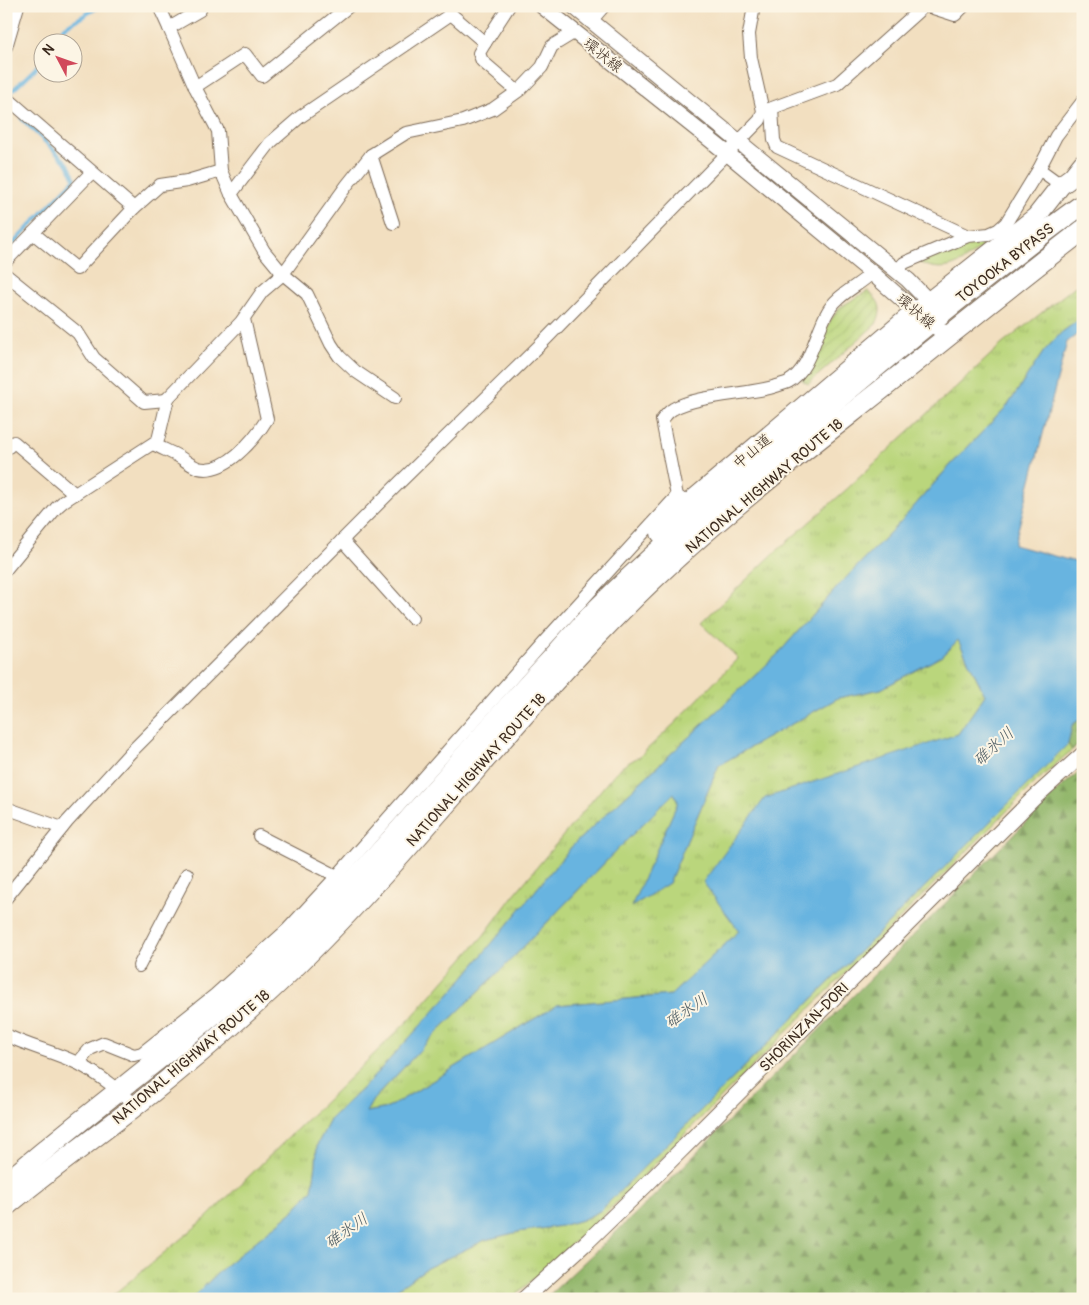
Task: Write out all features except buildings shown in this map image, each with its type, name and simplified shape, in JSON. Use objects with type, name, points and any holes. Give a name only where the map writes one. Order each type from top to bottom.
[{"type":"highway","name":"TOYOOKA BYPASS","points":[[929,312],[1083,204]]},
{"type":"highway","name":"TOYOOKA BYPASS","points":[[948,335],[1083,230]]},
{"type":"highway","name":"中山道","points":[[690,503],[929,312]]},
{"type":"highway","name":"NATIONAL HIGHWAY ROUTE 18","points":[[6,1206],[136,1106],[246,1013],[349,913],[576,658],[654,578],[761,485],[948,335]]},
{"type":"highway","name":"NATIONAL HIGHWAY ROUTE 18","points":[[6,1183],[118,1090],[226,1005],[282,954],[340,895],[690,503]]},
{"type":"main road","points":[[929,312],[1036,216],[1061,184],[1072,177],[1083,163]]},
{"type":"street","points":[[6,47],[18,6]]},
{"type":"street","points":[[159,6],[195,87],[218,131],[221,171],[231,194],[264,251],[284,274],[307,294],[331,344],[339,356],[355,371],[395,398]]},
{"type":"street","points":[[195,87],[245,54],[262,76],[349,6]]},
{"type":"street","points":[[509,6],[479,54],[482,61],[517,91]]},
{"type":"street","name":"環状線","points":[[542,6],[728,154],[872,273],[929,312]]},
{"type":"street","name":"環状線","points":[[573,6],[897,271],[948,335]]},
{"type":"street","points":[[591,21],[604,6]]},
{"type":"street","points":[[754,6],[749,34],[751,58],[768,110],[777,147],[968,236]]},
{"type":"street","points":[[6,898],[62,828],[130,754],[342,540],[539,346],[728,154],[768,110],[837,84],[925,6],[955,15],[964,6]]},
{"type":"street","points":[[169,28],[200,10]]},
{"type":"street","points":[[231,194],[270,143],[300,117],[449,10],[485,43]]},
{"type":"street","points":[[6,275],[78,332],[94,358],[144,402],[166,400],[244,319],[262,292],[284,274],[347,185],[371,155],[406,133],[463,121],[493,109],[517,91],[542,67],[552,46],[575,32]]},
{"type":"street","points":[[6,97],[134,208]]},
{"type":"street","points":[[897,271],[904,263],[968,236],[990,234],[1006,223],[1039,169],[1056,136],[1083,101]]},
{"type":"street","points":[[371,155],[393,223]]},
{"type":"street","points":[[1039,169],[1061,184]]},
{"type":"street","points":[[33,234],[77,269],[134,208],[160,185],[187,182],[221,171]]},
{"type":"street","points":[[6,261],[92,172]]},
{"type":"street","points":[[78,1063],[90,1049],[104,1043],[134,1055],[142,1053],[215,995],[287,930],[536,650],[690,503],[662,420],[672,409],[692,402],[766,389],[788,382],[801,371],[833,302],[872,273]]},
{"type":"street","points":[[153,444],[180,457],[191,465],[207,469],[216,468],[228,461],[258,433],[267,419],[244,319]]},
{"type":"street","points":[[6,569],[57,507],[158,440],[168,398]]},
{"type":"street","points":[[6,449],[14,442],[75,494]]},
{"type":"street","points":[[342,540],[412,618]]},
{"type":"street","name":"SHORINZAN-DORI","points":[[524,1299],[646,1185],[1033,799],[1083,754]]},
{"type":"street","points":[[6,808],[62,828]]},
{"type":"street","points":[[259,836],[337,876]]},
{"type":"street","points":[[139,966],[187,874]]},
{"type":"street","points":[[6,1034],[21,1043],[78,1063],[118,1090],[136,1106]]},
{"type":"green space","points":[[993,238],[967,259],[949,267],[940,268],[918,262],[964,242]]},
{"type":"green space","points":[[1083,280],[1083,317],[1062,332],[1044,351],[1008,405],[842,582],[777,655],[573,845],[455,988],[368,1083],[331,1118],[317,1145],[312,1190],[291,1213],[225,1266],[191,1299],[108,1299],[205,1219],[410,1019],[484,935],[513,896],[615,773],[640,756],[738,658],[701,623],[771,556],[847,489],[1001,345]]},
{"type":"green space","points":[[868,291],[880,306],[880,314],[876,324],[808,384],[802,380],[830,321],[840,307]]},
{"type":"green space","points":[[958,640],[985,695],[958,734],[913,750],[734,936],[671,995],[557,1005],[388,1108],[365,1112],[373,1100],[437,1032],[503,968],[674,792],[678,802],[632,906],[669,883],[719,765],[838,698],[881,689],[942,656]]},
{"type":"green space","points":[[1083,717],[1083,741],[1072,750],[1068,744],[1072,725]]},
{"type":"green space","points":[[1068,744],[1072,750],[1038,780],[604,1215],[511,1299],[383,1299],[427,1268],[485,1240],[518,1232],[561,1226],[582,1220],[600,1211]]},
{"type":"green space","points":[[1083,769],[1083,1299],[545,1299],[649,1201],[1060,788]]},
{"type":"water","name":"碓氷川","points":[[1083,317],[1083,330],[1067,342],[1014,545],[1083,564],[1083,717],[1072,725],[1068,744],[600,1211],[582,1220],[561,1226],[518,1232],[485,1240],[427,1268],[383,1299],[191,1299],[225,1266],[291,1213],[312,1190],[317,1145],[331,1118],[368,1083],[455,988],[573,845],[777,655],[842,582],[1008,405],[1044,351],[1062,332]],"holes":[[[958,640],[985,695],[958,734],[765,798],[703,882],[739,931],[671,995],[557,1005],[388,1108],[366,1112],[373,1100],[437,1032],[503,968],[674,793],[678,802],[631,907],[669,883],[719,765],[838,698],[881,689],[942,656]]]},
{"type":"waterway","points":[[62,32],[63,28],[100,6]]},
{"type":"waterway","points":[[8,95],[32,72]]},
{"type":"waterway","points":[[6,251],[75,179],[68,164],[22,119]]}]
